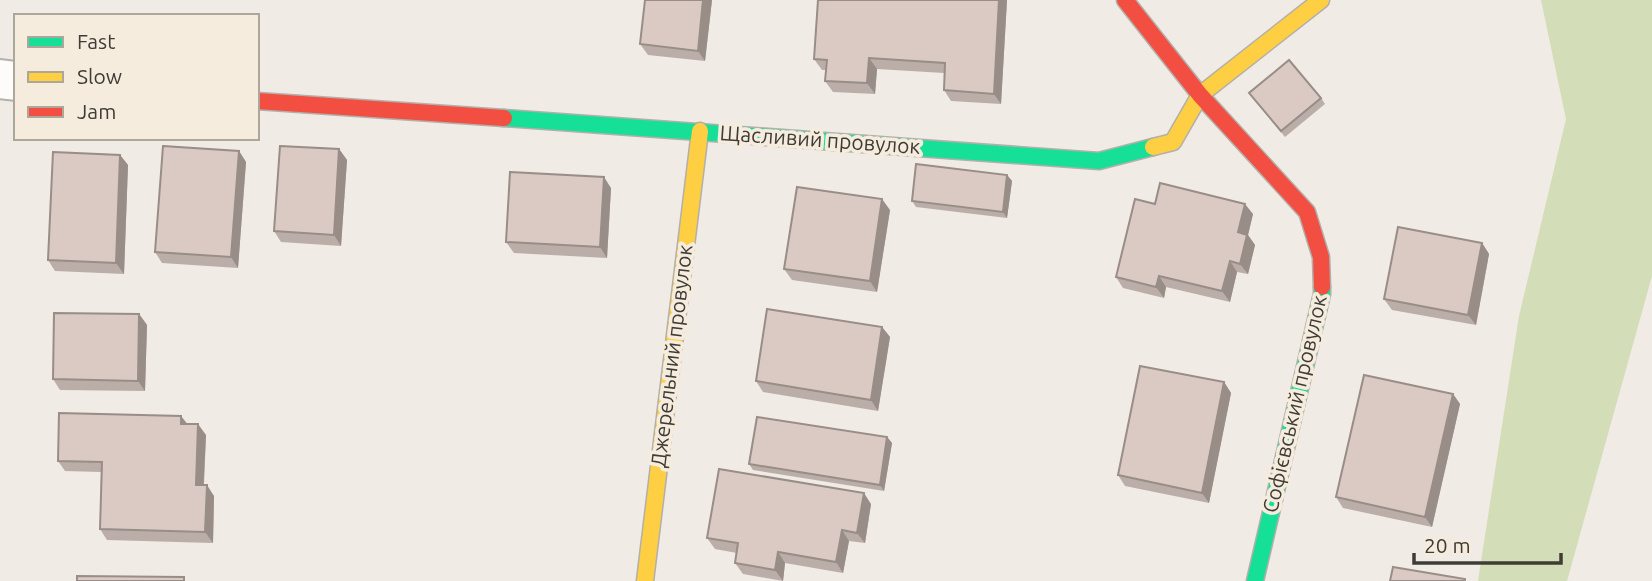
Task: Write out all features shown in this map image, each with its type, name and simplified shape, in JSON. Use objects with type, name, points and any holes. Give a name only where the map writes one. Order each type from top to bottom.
[{"type":"street","name":"Софієвський провулок","points":[[1125,0],[1200,95],[1307,212],[1321,257],[1322,294],[1255,581]]},
{"type":"street","name":"Щасливий провулок","points":[[259,101],[1099,161],[1172,142],[1200,95],[1321,0]]},
{"type":"street","name":"Джерельний провулок","points":[[645,581],[700,131]]},
{"type":"green space","points":[[1541,0],[1652,0],[1652,276],[1567,581],[1478,581],[1519,316],[1566,119]]},
{"type":"building","points":[[645,0],[703,0],[698,51],[640,44]]},
{"type":"building","points":[[818,0],[999,0],[994,94],[944,90],[945,63],[869,58],[867,83],[825,81],[827,60],[814,59]]},
{"type":"building","points":[[1289,60],[1321,98],[1281,131],[1249,93]]},
{"type":"building","points":[[163,146],[239,151],[231,257],[155,252]]},
{"type":"building","points":[[280,146],[339,149],[334,235],[274,231]]},
{"type":"building","points":[[53,152],[120,155],[116,263],[48,260]]},
{"type":"building","points":[[916,164],[1007,175],[1003,212],[912,201]]},
{"type":"building","points":[[510,172],[604,177],[600,247],[506,242]]},
{"type":"building","points":[[1160,183],[1245,204],[1238,232],[1247,235],[1240,264],[1230,261],[1222,291],[1159,276],[1156,287],[1116,277],[1135,199],[1155,204]]},
{"type":"building","points":[[797,187],[882,199],[870,281],[784,269]]},
{"type":"building","points":[[1398,227],[1482,243],[1468,315],[1384,299]]},
{"type":"building","points":[[767,309],[882,327],[871,400],[756,381]]},
{"type":"building","points":[[54,313],[139,314],[138,381],[53,379]]},
{"type":"building","points":[[1140,366],[1224,382],[1202,493],[1118,475]]},
{"type":"building","points":[[1364,375],[1453,394],[1425,517],[1336,497]]},
{"type":"building","points":[[59,413],[181,416],[181,424],[198,424],[196,485],[207,485],[205,532],[100,529],[102,462],[58,461]]},
{"type":"building","points":[[757,417],[887,437],[880,485],[749,464]]},
{"type":"building","points":[[719,469],[864,493],[857,533],[842,530],[836,562],[778,552],[775,570],[735,563],[738,543],[707,538]]},
{"type":"building","points":[[1393,567],[1465,579],[1465,581],[1390,581]]},
{"type":"building","points":[[77,576],[184,577],[184,581],[77,581]]},
{"type":"traffic: fast","points":[[504,118],[1099,161],[1153,147]]},
{"type":"traffic: fast","points":[[1255,581],[1322,287]]},
{"type":"traffic: slow","points":[[1153,147],[1173,142],[1200,95],[1321,0]]},
{"type":"traffic: slow","points":[[645,581],[700,131]]},
{"type":"traffic: jam","points":[[1125,0],[1200,95],[1307,212],[1321,257],[1322,287]]},
{"type":"traffic: jam","points":[[259,101],[504,118]]}]
